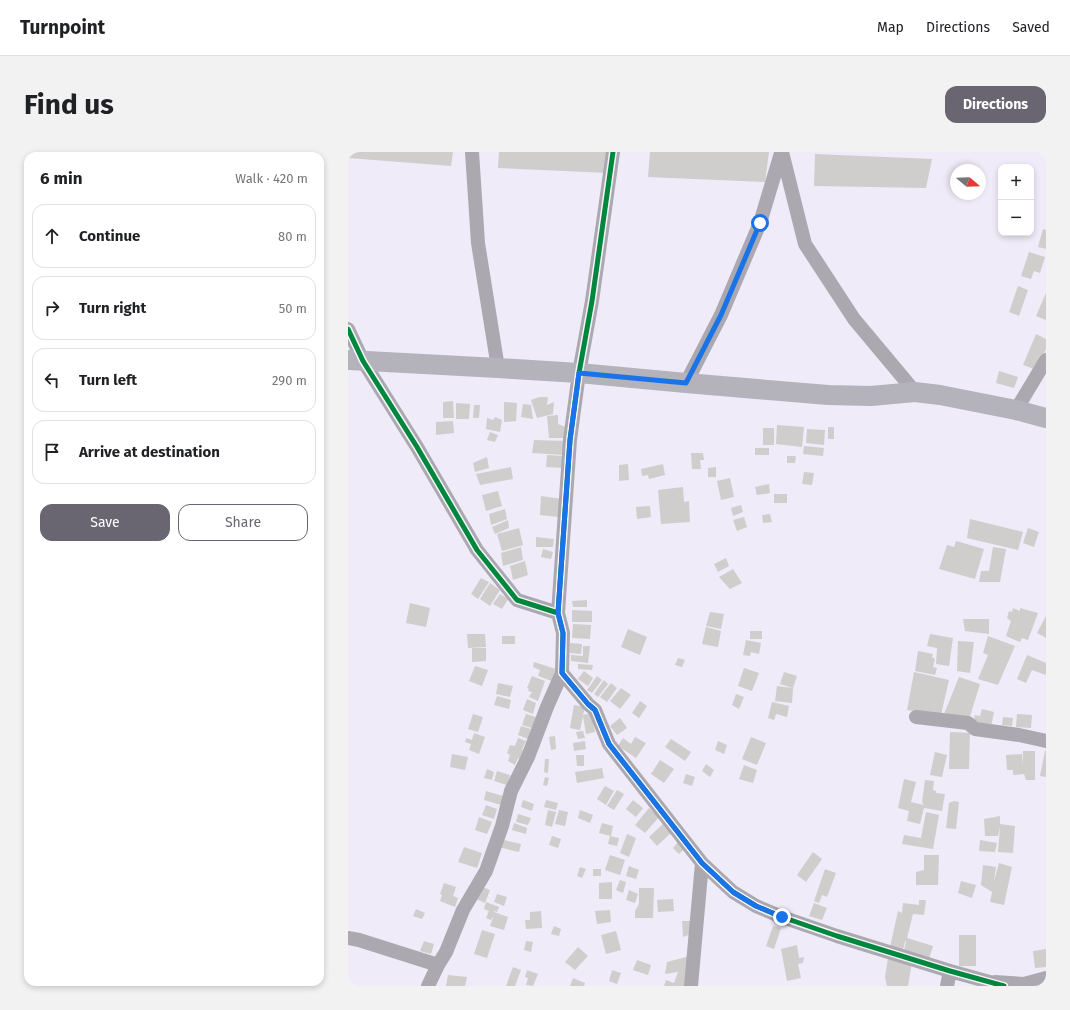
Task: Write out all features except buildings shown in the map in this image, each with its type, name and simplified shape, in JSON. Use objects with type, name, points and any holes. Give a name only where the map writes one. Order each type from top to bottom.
[{"type":"main road","points":[[356,360],[579,373],[828,395],[871,396],[915,392],[940,395],[1016,410],[1046,418]]},
{"type":"street","points":[[472,152],[478,243],[498,368]]},
{"type":"street","points":[[428,986],[446,952],[463,910],[486,871],[502,826],[511,790],[528,757],[562,673],[563,633],[558,613],[570,440],[579,373],[592,301],[614,152]]},
{"type":"street","points":[[686,383],[721,315],[760,223],[782,152]]},
{"type":"street","points":[[782,152],[805,244],[854,319],[915,392]]},
{"type":"street","points":[[348,329],[356,360],[417,447],[477,550],[517,600],[558,613]]},
{"type":"street","points":[[1016,410],[1046,361]]},
{"type":"street","points":[[562,673],[588,704],[595,710],[609,744],[702,863],[733,892],[756,906],[836,936],[1004,986]]},
{"type":"street","points":[[916,717],[968,723],[975,729],[1020,735],[1046,741]]},
{"type":"street","points":[[691,986],[702,863]]},
{"type":"street","points":[[348,938],[359,940],[438,965]]},
{"type":"street","points":[[947,986],[950,971]]},
{"type":"street","points":[[988,982],[1024,984],[1046,978]]},
{"type":"cycle path","points":[[613,152],[592,301],[579,373],[570,440],[558,613],[563,633],[562,673],[588,704],[595,710],[609,744],[702,863],[733,892],[756,906],[782,917],[837,936],[1004,986]]},
{"type":"cycle path","points":[[348,329],[363,361],[417,447],[477,550],[517,600],[558,613]]},
{"type":"route","points":[[760,223],[721,315],[686,383],[579,373],[570,440],[558,613],[563,633],[562,673],[588,704],[595,710],[609,744],[702,863],[733,892],[756,906],[782,917]]}]
